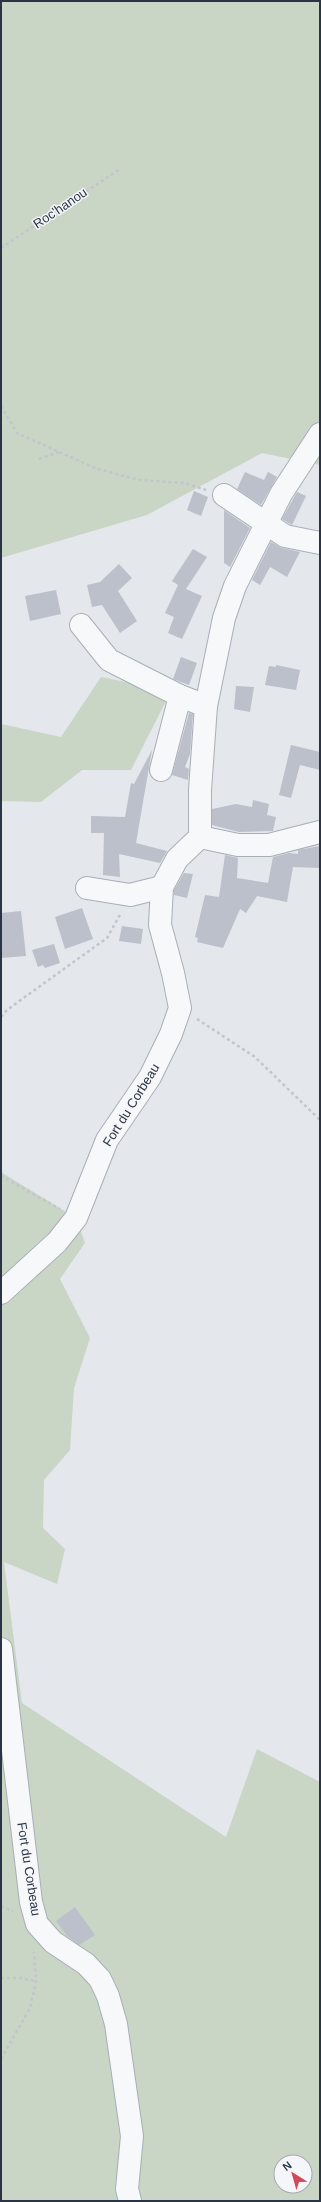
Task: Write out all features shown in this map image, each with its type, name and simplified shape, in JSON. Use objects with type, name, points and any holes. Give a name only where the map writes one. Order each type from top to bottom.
[{"type":"street","points":[[180,1008],[173,973],[160,925],[162,887],[177,859],[200,837],[200,790],[206,706],[224,618],[235,586],[267,525],[281,494],[320,434]]},
{"type":"street","points":[[224,496],[286,536],[320,543]]},
{"type":"street","points":[[81,625],[109,660],[180,696],[206,706]]},
{"type":"street","points":[[161,770],[180,696]]},
{"type":"street","points":[[200,837],[238,845],[269,845],[320,832]]},
{"type":"street","points":[[87,888],[130,895],[162,887]]},
{"type":"street","name":"Fort du Corbeau","points":[[1,1293],[57,1242],[76,1218],[107,1140],[150,1077],[171,1034],[180,1008]]},
{"type":"street","name":"Fort du Corbeau","points":[[1,1649],[31,1902],[37,1924],[53,1942],[86,1964],[100,1979],[108,1996],[116,2024],[132,2136],[127,2189],[130,2201]]},
{"type":"path","name":"Roc'hanou","points":[[1,248],[120,169]]},
{"type":"path","points":[[1,406],[17,433],[95,468],[140,480],[184,483],[224,496]]},
{"type":"path","points":[[39,459],[60,452]]},
{"type":"path","points":[[1,1017],[6,1010],[108,938],[130,895]]},
{"type":"path","points":[[180,1008],[255,1057],[320,1120]]},
{"type":"path","points":[[1,1176],[76,1218]]},
{"type":"path","points":[[1,2059],[30,2008],[36,1981],[34,1936],[37,1924]]},
{"type":"path","points":[[1,1978],[20,1978],[36,1981]]},
{"type":"green space","points":[[1,1],[320,1],[320,465],[262,453],[147,515],[1,558]]},
{"type":"green space","points":[[101,677],[171,691],[131,770],[82,770],[41,802],[1,801],[1,724],[61,737]]},
{"type":"green space","points":[[1,1172],[76,1218],[85,1243],[60,1279],[90,1338],[74,1388],[70,1450],[44,1480],[43,1528],[65,1549],[57,1584],[4,1562],[22,1703],[226,1837],[257,1749],[320,1782],[320,2201],[1,2201]]},
{"type":"building","points":[[245,472],[264,480],[268,472],[277,477],[261,505],[237,489]]},
{"type":"building","points":[[194,491],[208,497],[201,516],[187,510]]},
{"type":"building","points":[[297,492],[306,496],[292,525],[282,519]]},
{"type":"building","points":[[224,510],[250,528],[230,567],[224,563]]},
{"type":"building","points":[[271,542],[282,548],[300,552],[287,577],[270,567],[260,585],[252,580]]},
{"type":"building","points":[[193,549],[207,557],[186,589],[202,596],[182,639],[168,633],[174,617],[165,613],[178,585],[172,581]]},
{"type":"building","points":[[119,564],[132,578],[118,591],[137,621],[120,633],[102,605],[92,607],[87,585],[100,582]]},
{"type":"building","points":[[56,590],[61,614],[30,621],[25,596]]},
{"type":"building","points":[[181,657],[197,663],[189,685],[173,679]]},
{"type":"building","points":[[276,665],[300,670],[296,690],[265,685],[269,666],[276,667]]},
{"type":"building","points":[[236,686],[254,687],[250,712],[234,709]]},
{"type":"building","points":[[189,713],[193,714],[190,754],[185,767],[189,769],[188,780],[172,775]]},
{"type":"building","points":[[291,745],[320,752],[320,770],[300,765],[291,798],[279,795]]},
{"type":"building","points":[[152,750],[136,843],[167,851],[160,863],[119,854],[120,877],[103,875],[104,833],[91,833],[91,816],[125,817],[131,783],[134,784]]},
{"type":"building","points":[[253,800],[269,804],[267,815],[276,817],[273,831],[239,832],[212,825],[212,809],[236,804],[252,807]]},
{"type":"building","points":[[320,846],[320,868],[293,867],[287,902],[257,896],[246,913],[240,909],[223,948],[197,942],[198,938],[195,937],[205,895],[219,897],[225,855],[238,858],[237,878],[268,883],[273,857],[289,853],[298,854],[298,850]]},
{"type":"building","points":[[184,873],[193,874],[187,898],[174,895],[174,890]]},
{"type":"building","points":[[82,908],[93,939],[65,949],[55,917]]},
{"type":"building","points":[[21,911],[26,956],[1,958],[1,913]]},
{"type":"building","points":[[122,926],[143,929],[141,944],[119,941]]},
{"type":"building","points":[[54,944],[60,963],[45,968],[43,965],[38,967],[32,950]]},
{"type":"building","points":[[75,1907],[95,1935],[79,1945],[67,1936],[56,1921]]}]
